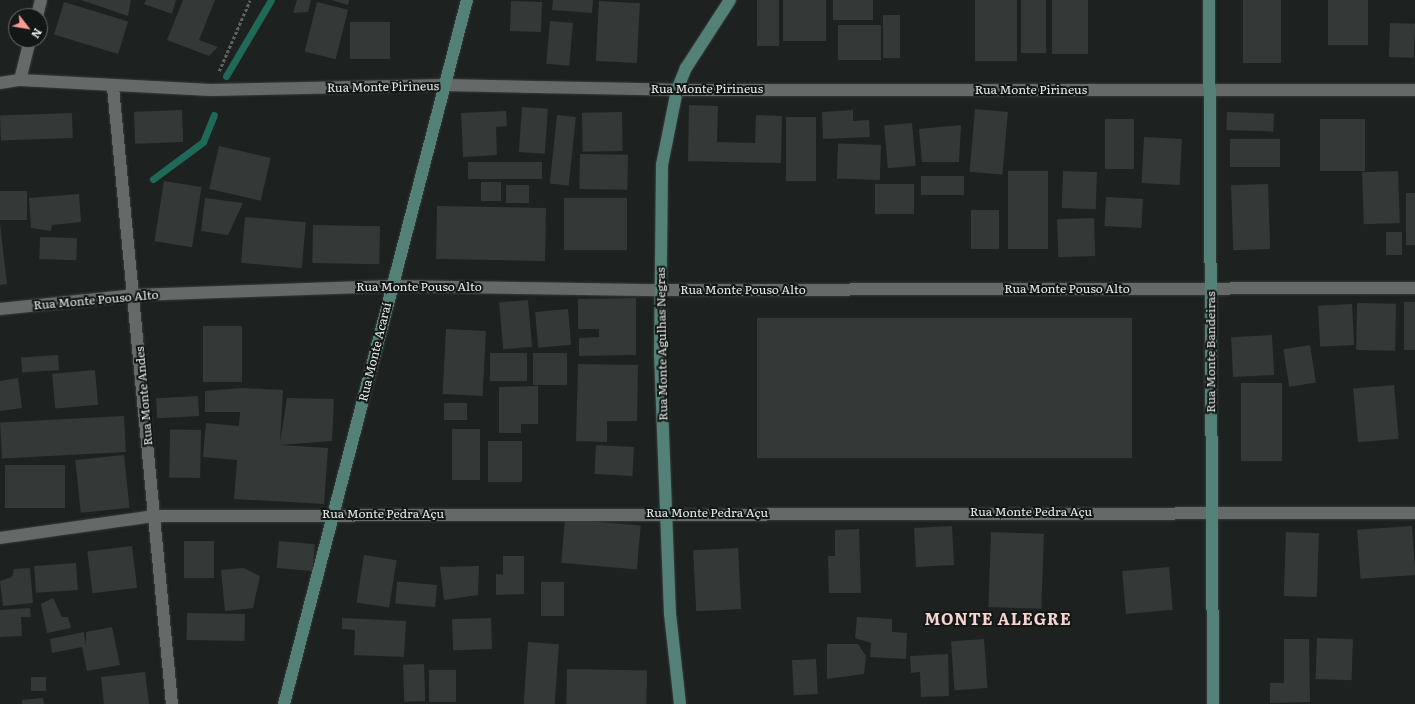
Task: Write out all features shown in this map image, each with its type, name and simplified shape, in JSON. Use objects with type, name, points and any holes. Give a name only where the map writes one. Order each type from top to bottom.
[{"type":"street","name":"Rua Monte Acaraí","points":[[284,704],[335,514],[392,286],[467,0]]},
{"type":"street","name":"Rua Monte Agulhas Negras","points":[[680,704],[671,621],[666,513],[660,290],[662,165],[677,90],[686,68],[730,0]]},
{"type":"street","name":"Rua Monte Bandeiras","points":[[1209,0],[1213,704]]},
{"type":"street","points":[[20,80],[28,48]]},
{"type":"street","name":"Rua Monte Pirineus","points":[[0,83],[20,80],[113,87],[211,90],[445,85],[677,90],[1415,90]]},
{"type":"street","name":"Rua Monte Andes","points":[[113,87],[135,295],[172,704]]},
{"type":"street","name":"Rua Monte Pouso Alto","points":[[0,308],[135,295],[392,286],[660,290],[1415,288]]},
{"type":"street","name":"Rua Monte Pedra Açu","points":[[0,538],[154,516],[1212,511],[1415,513]]},
{"type":"path","points":[[211,90],[250,0]]},
{"type":"building","points":[[81,0],[131,0],[128,16]]},
{"type":"building","points":[[146,0],[176,0],[172,14],[144,4]]},
{"type":"building","points":[[183,0],[215,0],[199,40],[218,47],[209,56],[167,40]]},
{"type":"building","points":[[297,0],[311,0],[308,12],[293,13]]},
{"type":"building","points":[[331,0],[349,0],[348,5]]},
{"type":"building","points":[[553,0],[593,0],[592,13],[552,10]]},
{"type":"building","points":[[757,0],[779,0],[779,46],[757,46]]},
{"type":"building","points":[[783,0],[826,0],[826,41],[783,41]]},
{"type":"building","points":[[833,0],[873,0],[873,20],[833,20]]},
{"type":"building","points":[[975,0],[1017,0],[1017,61],[975,61]]},
{"type":"building","points":[[1021,0],[1046,0],[1046,53],[1021,53]]},
{"type":"building","points":[[1052,0],[1088,0],[1088,54],[1052,54]]},
{"type":"building","points":[[1243,0],[1281,0],[1281,63],[1243,63]]},
{"type":"building","points":[[1328,0],[1368,0],[1368,45],[1328,45]]},
{"type":"building","points":[[511,1],[542,2],[541,32],[510,31]]},
{"type":"building","points":[[599,1],[640,3],[637,63],[596,61]]},
{"type":"building","points":[[64,2],[128,22],[118,54],[54,35]]},
{"type":"building","points":[[317,2],[348,10],[336,59],[305,51]]},
{"type":"building","points":[[883,15],[900,15],[900,58],[883,58]]},
{"type":"building","points":[[550,21],[573,23],[569,66],[546,64]]},
{"type":"building","points":[[350,22],[390,22],[390,59],[350,59]]},
{"type":"building","points":[[1390,23],[1415,24],[1414,58],[1389,57]]},
{"type":"building","points":[[838,25],[881,25],[881,60],[838,60]]},
{"type":"building","points":[[689,105],[718,106],[717,142],[755,143],[756,115],[782,116],[781,163],[688,161]]},
{"type":"building","points":[[522,107],[548,109],[545,154],[519,152]]},
{"type":"building","points":[[975,109],[1008,112],[1002,175],[970,172]]},
{"type":"building","points":[[182,110],[183,142],[135,144],[134,112]]},
{"type":"building","points":[[853,110],[853,121],[869,120],[870,137],[823,139],[822,112]]},
{"type":"building","points":[[506,111],[507,126],[496,127],[497,155],[463,157],[461,113]]},
{"type":"building","points":[[622,112],[623,151],[583,152],[582,113]]},
{"type":"building","points":[[1227,112],[1274,114],[1273,132],[1226,130]]},
{"type":"building","points":[[72,113],[73,138],[1,140],[0,116]]},
{"type":"building","points":[[557,115],[576,117],[569,186],[550,184]]},
{"type":"building","points":[[786,117],[816,117],[816,181],[786,181]]},
{"type":"building","points":[[1105,119],[1134,119],[1134,169],[1105,169]]},
{"type":"building","points":[[1320,119],[1365,119],[1365,171],[1320,171]]},
{"type":"building","points":[[912,123],[916,166],[888,168],[884,125]]},
{"type":"building","points":[[961,125],[959,162],[922,162],[919,129]]},
{"type":"building","points":[[1144,137],[1182,139],[1180,185],[1142,183]]},
{"type":"building","points":[[1230,139],[1280,139],[1280,167],[1230,167]]},
{"type":"building","points":[[838,143],[881,145],[880,180],[837,178]]},
{"type":"building","points":[[219,146],[271,158],[261,201],[209,189]]},
{"type":"building","points":[[580,154],[628,155],[627,190],[579,189]]},
{"type":"building","points":[[468,162],[542,162],[542,179],[468,179]]},
{"type":"building","points":[[1008,171],[1048,171],[1048,249],[1008,249]]},
{"type":"building","points":[[1063,171],[1097,172],[1096,209],[1062,208]]},
{"type":"building","points":[[1398,171],[1400,223],[1364,224],[1362,172]]},
{"type":"building","points":[[921,176],[964,176],[964,195],[921,195]]},
{"type":"building","points":[[164,181],[202,187],[192,247],[154,241]]},
{"type":"building","points":[[481,182],[501,182],[501,201],[481,201]]},
{"type":"building","points":[[875,184],[914,184],[914,214],[875,214]]},
{"type":"building","points":[[1268,184],[1270,249],[1233,250],[1231,185]]},
{"type":"building","points":[[506,185],[529,185],[529,203],[506,203]]},
{"type":"building","points":[[0,191],[27,191],[27,220],[0,220]]},
{"type":"building","points":[[1406,193],[1415,193],[1415,245],[1406,245]]},
{"type":"building","points":[[79,194],[81,222],[52,225],[51,231],[31,228],[29,198]]},
{"type":"building","points":[[1106,197],[1143,199],[1141,228],[1104,226]]},
{"type":"building","points":[[205,198],[243,203],[228,235],[201,231]]},
{"type":"building","points":[[564,198],[627,198],[627,250],[564,250]]},
{"type":"building","points":[[437,206],[546,208],[545,261],[436,259]]},
{"type":"building","points":[[971,210],[999,210],[999,249],[971,249]]},
{"type":"building","points":[[245,217],[306,222],[302,268],[241,263]]},
{"type":"building","points":[[1094,218],[1095,256],[1058,257],[1057,219]]},
{"type":"building","points":[[0,224],[7,284],[0,285]]},
{"type":"building","points":[[313,225],[380,226],[379,264],[312,263]]},
{"type":"building","points":[[1386,232],[1402,232],[1402,255],[1386,255]]},
{"type":"building","points":[[40,237],[77,238],[76,260],[39,259]]},
{"type":"building","points":[[636,298],[636,355],[579,356],[579,338],[599,337],[599,329],[578,329],[578,299]]},
{"type":"building","points":[[528,300],[532,347],[503,349],[499,303]]},
{"type":"building","points":[[1404,302],[1415,302],[1415,350],[1404,350]]},
{"type":"building","points":[[1357,303],[1396,304],[1395,351],[1356,350]]},
{"type":"building","points":[[1352,304],[1354,345],[1320,347],[1318,306]]},
{"type":"building","points":[[568,309],[571,345],[538,348],[535,312]]},
{"type":"building","points":[[757,318],[1132,318],[1132,458],[757,458]]},
{"type":"building","points":[[203,326],[242,326],[242,382],[203,382]]},
{"type":"building","points":[[446,329],[486,331],[483,396],[443,394]]},
{"type":"building","points":[[1272,335],[1274,375],[1233,377],[1231,337]]},
{"type":"building","points":[[1310,345],[1316,383],[1289,387],[1283,349]]},
{"type":"building","points":[[490,353],[527,353],[527,381],[490,381]]},
{"type":"building","points":[[533,353],[567,353],[567,385],[533,385]]},
{"type":"building","points":[[58,355],[59,370],[22,373],[21,358]]},
{"type":"building","points":[[578,364],[638,365],[637,421],[607,421],[607,442],[576,441]]},
{"type":"building","points":[[95,370],[98,405],[55,409],[52,374]]},
{"type":"building","points":[[18,378],[22,408],[0,411],[0,381]]},
{"type":"building","points":[[1241,383],[1282,383],[1282,461],[1241,461]]},
{"type":"building","points":[[1394,385],[1399,439],[1358,442],[1353,389]]},
{"type":"building","points":[[538,386],[538,424],[521,424],[521,433],[499,433],[499,387]]},
{"type":"building","points":[[242,388],[283,390],[280,443],[287,398],[334,399],[332,441],[279,445],[328,448],[324,504],[234,499],[237,460],[203,457],[206,423],[239,426],[240,412],[205,412],[205,391]]},
{"type":"building","points":[[198,396],[199,416],[157,418],[156,398]]},
{"type":"building","points":[[444,403],[467,403],[467,420],[444,420]]},
{"type":"building","points":[[124,416],[126,452],[2,458],[0,422]]},
{"type":"building","points":[[170,429],[201,430],[200,478],[169,477]]},
{"type":"building","points":[[452,429],[480,429],[480,480],[452,480]]},
{"type":"building","points":[[488,441],[522,441],[522,482],[488,482]]},
{"type":"building","points":[[596,445],[634,447],[632,476],[594,474]]},
{"type":"building","points":[[124,455],[130,508],[81,513],[75,460]]},
{"type":"building","points":[[5,465],[65,465],[65,508],[5,508]]},
{"type":"building","points":[[565,519],[641,526],[637,569],[561,563]]},
{"type":"building","points":[[952,526],[954,565],[916,567],[914,528]]},
{"type":"building","points":[[1412,526],[1415,575],[1361,579],[1357,530]]},
{"type":"building","points":[[859,529],[861,593],[829,593],[828,556],[835,556],[835,530]]},
{"type":"building","points":[[991,532],[1044,534],[1041,609],[988,607]]},
{"type":"building","points":[[1286,532],[1319,533],[1317,597],[1284,596]]},
{"type":"building","points":[[184,541],[214,541],[214,578],[184,578]]},
{"type":"building","points":[[279,541],[315,544],[313,571],[277,568]]},
{"type":"building","points":[[132,546],[137,588],[92,593],[87,551]]},
{"type":"building","points":[[738,548],[741,609],[696,611],[693,550]]},
{"type":"building","points":[[364,555],[397,560],[389,608],[356,602]]},
{"type":"building","points":[[503,556],[524,556],[524,594],[496,595],[496,574],[503,575]]},
{"type":"building","points":[[76,563],[78,590],[36,593],[34,566]]},
{"type":"building","points":[[479,566],[478,595],[444,600],[440,567]]},
{"type":"building","points":[[1169,567],[1173,610],[1126,614],[1122,571]]},
{"type":"building","points":[[30,568],[33,603],[3,606],[0,581],[12,577],[14,569]]},
{"type":"building","points":[[243,568],[260,576],[253,608],[225,611],[221,570]]},
{"type":"building","points":[[397,582],[437,585],[435,607],[395,603]]},
{"type":"building","points":[[541,582],[564,582],[564,616],[541,616]]},
{"type":"building","points":[[53,598],[62,617],[68,617],[71,628],[47,633],[41,604]]},
{"type":"building","points":[[30,608],[31,617],[21,617],[22,636],[0,637],[0,610]]},
{"type":"building","points":[[187,613],[245,614],[245,641],[187,640]]},
{"type":"building","points":[[857,617],[892,619],[892,632],[907,633],[906,659],[870,657],[871,643],[855,638]]},
{"type":"building","points":[[342,618],[406,621],[404,657],[354,655],[355,630],[342,629]]},
{"type":"building","points":[[491,618],[492,649],[453,650],[452,619]]},
{"type":"building","points":[[112,627],[120,665],[87,671],[82,647],[52,653],[50,639],[84,632],[86,646],[86,632]]},
{"type":"building","points":[[1317,638],[1353,639],[1352,680],[1316,679]]},
{"type":"building","points":[[984,639],[987,688],[954,690],[951,641]]},
{"type":"building","points":[[1284,639],[1309,639],[1310,702],[1270,703],[1270,683],[1284,683]]},
{"type":"building","points":[[528,642],[559,644],[555,704],[524,704]]},
{"type":"building","points":[[827,644],[858,644],[866,656],[864,674],[827,679]]},
{"type":"building","points":[[948,654],[949,696],[921,697],[920,672],[911,673],[910,656]]},
{"type":"building","points":[[816,659],[818,694],[794,695],[792,660]]},
{"type":"building","points":[[424,664],[425,701],[404,702],[403,665]]},
{"type":"building","points":[[567,669],[647,670],[646,704],[566,704]]},
{"type":"building","points":[[429,670],[456,670],[456,702],[429,702]]},
{"type":"building","points":[[145,672],[149,704],[104,704],[101,677]]},
{"type":"building","points":[[31,677],[46,677],[46,691],[31,691]]},
{"type":"building","points":[[43,698],[44,704],[22,704],[22,700]]},
{"type":"waterway","points":[[226,76],[271,0]]},
{"type":"waterway","points":[[153,179],[203,142],[214,115]]},
{"type":"district","name":"MONTE ALEGRE","points":[[998,618]]}]
